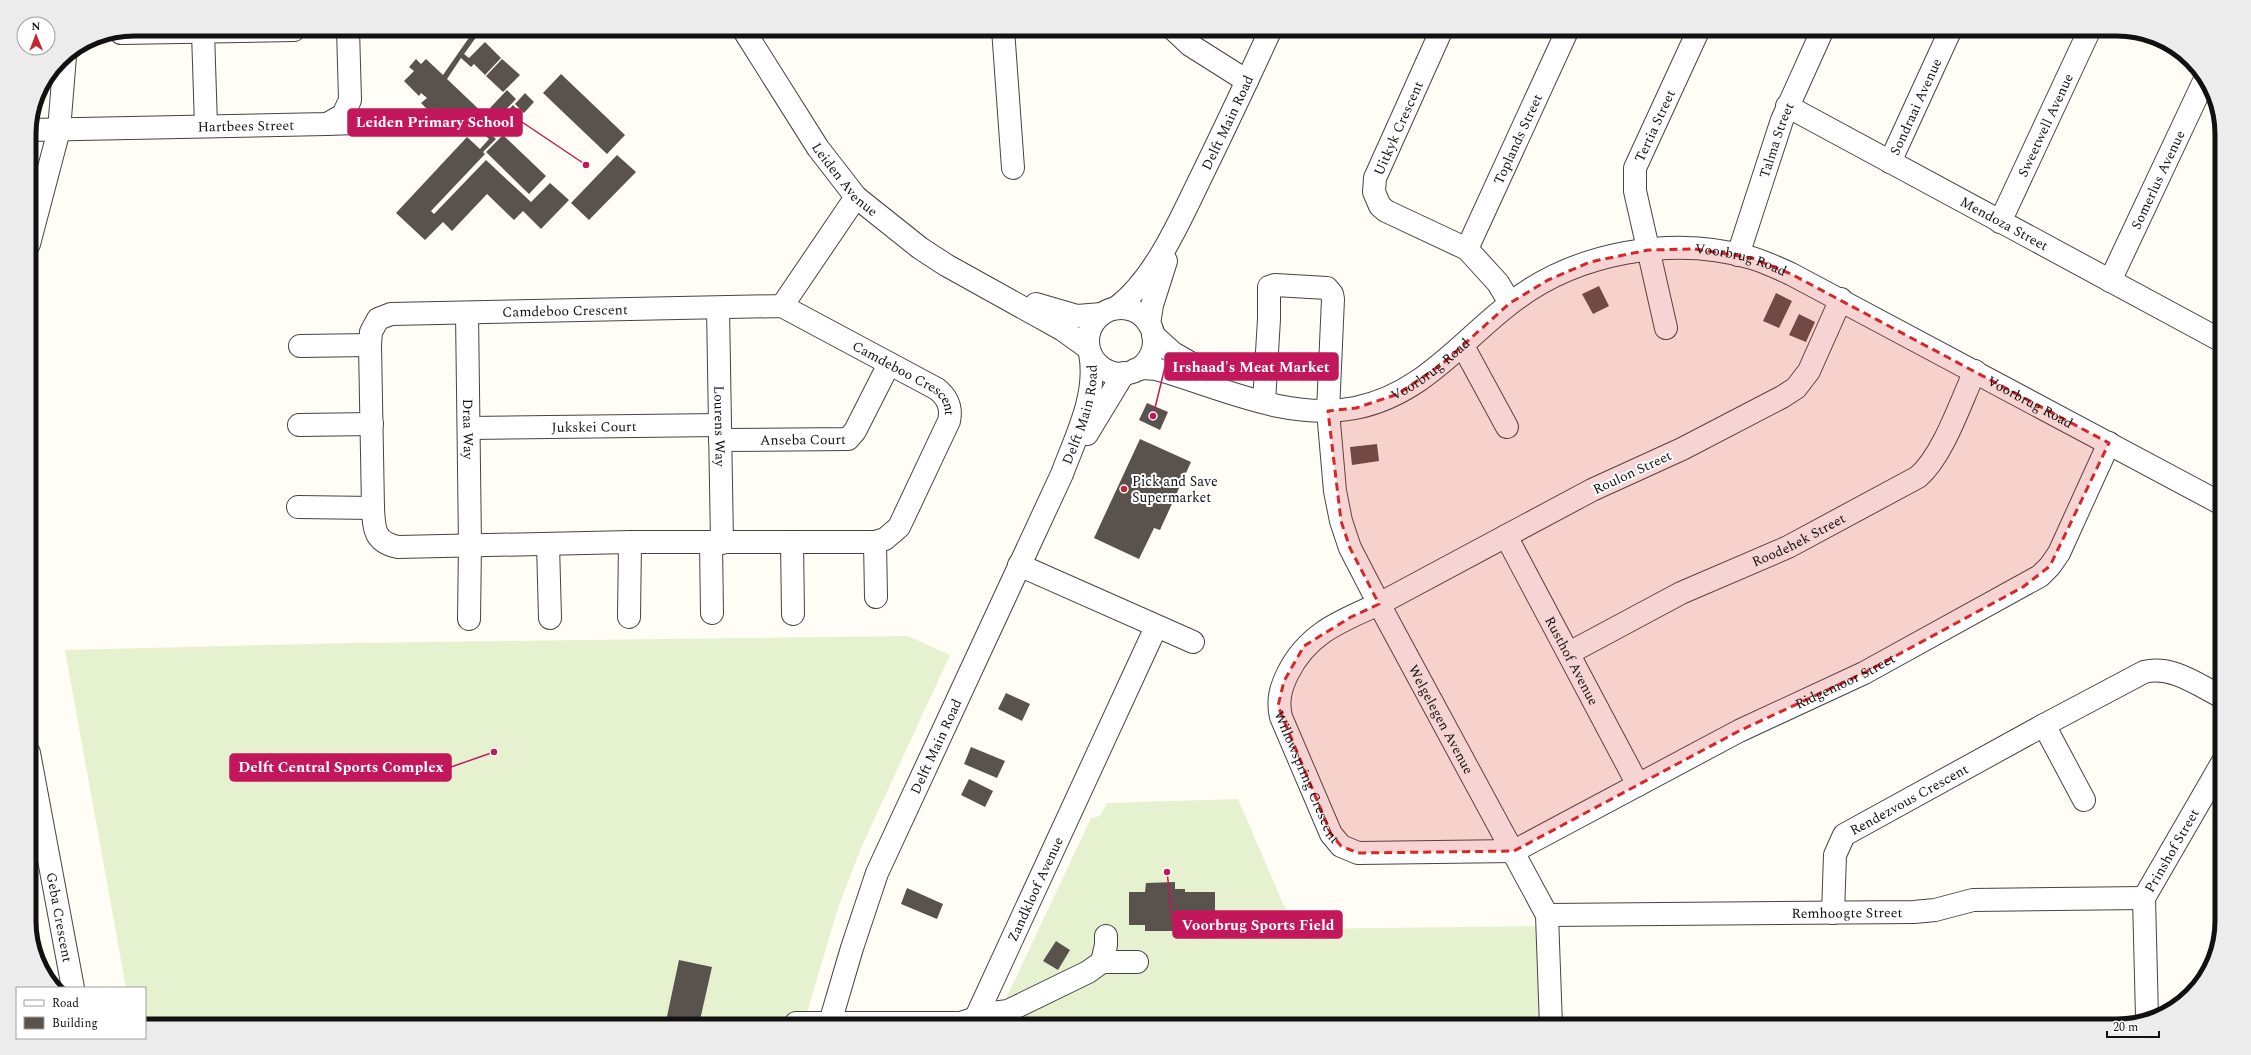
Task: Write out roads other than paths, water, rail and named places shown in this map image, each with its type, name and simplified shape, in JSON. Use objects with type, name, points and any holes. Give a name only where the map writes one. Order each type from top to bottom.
[{"type":"street","points":[[203,36],[206,126]]},
{"type":"street","points":[[327,124],[343,115],[350,100],[348,36]]},
{"type":"street","name":"Leiden Avenue","points":[[747,36],[818,148],[856,197],[920,248],[946,265],[989,287],[1068,333],[1089,351]]},
{"type":"street","points":[[1004,36],[1013,168]]},
{"type":"street","points":[[1180,36],[1190,45],[1247,81]]},
{"type":"street","name":"Delft Main Road","points":[[1109,311],[1130,298],[1143,282],[1182,216],[1268,36]]},
{"type":"street","name":"Uitkyk Crescent","points":[[1439,36],[1375,178],[1374,192],[1376,200],[1386,211],[1467,249],[1498,283],[1510,303]]},
{"type":"street","name":"Toplands Street","points":[[1467,249],[1565,36]]},
{"type":"street","name":"Tertia Street","points":[[1666,328],[1635,191],[1635,168],[1696,36]]},
{"type":"street","name":"Talma Street","points":[[1738,255],[1787,106],[1820,36]]},
{"type":"street","name":"Sondraai Avenue","points":[[1890,162],[1948,36]]},
{"type":"street","name":"Sweetwell Avenue","points":[[2000,222],[2087,36]]},
{"type":"street","points":[[36,217],[59,130],[64,66]]},
{"type":"street","name":"Somerlus Avenue","points":[[2110,281],[2202,85]]},
{"type":"street","name":"Mendoza Street","points":[[1787,106],[2215,337]]},
{"type":"street","name":"Hartbees Street","points":[[36,130],[384,122]]},
{"type":"street","points":[[782,306],[856,197]]},
{"type":"street","name":"Delft Main Road","points":[[1151,330],[1162,273],[1182,216]]},
{"type":"street","name":"Voorbrug Road","points":[[1130,372],[1144,368],[1156,369],[1257,400],[1297,409],[1328,411],[1356,408],[1398,394],[1429,374],[1463,346],[1510,303],[1535,287],[1576,268],[1618,255],[1648,250],[1695,249],[1752,258],[1791,274],[2215,500]]},
{"type":"street","name":"Welgelegen Avenue","points":[[1257,400],[1268,287],[1275,285],[1327,288],[1332,294],[1333,299],[1328,411],[1335,491],[1341,521],[1350,548],[1379,604],[1548,915],[1551,1019]]},
{"type":"street","name":"Leiden Avenue","points":[[989,287],[1068,314],[1086,316],[1109,311]]},
{"type":"street","name":"Roulon Street","points":[[1379,604],[1592,490],[1688,446],[1796,388],[1809,371],[1842,300]]},
{"type":"street","name":"Camdeboo Crescent","points":[[782,306],[937,389],[947,399],[950,414],[949,421],[899,528],[889,537],[875,542],[630,542],[398,547],[387,544],[376,532],[373,508],[370,345],[371,332],[378,319],[383,316],[467,313],[718,308],[782,306]]},
{"type":"street","name":"Lourens Way","points":[[717,543],[720,433],[718,308]]},
{"type":"street","points":[[1124,308],[1139,313],[1151,330],[1153,346],[1150,356],[1144,364],[1130,372],[1116,373],[1104,369],[1094,361],[1089,351],[1090,328],[1109,311],[1124,308]]},
{"type":"street","name":"Draa Way","points":[[467,313],[470,545]]},
{"type":"street","name":"Voorbrug Road","points":[[1151,330],[1173,353],[1257,400]]},
{"type":"street","points":[[300,346],[370,345]]},
{"type":"street","points":[[1463,346],[1507,427]]},
{"type":"street","name":"Delft Main Road","points":[[831,1019],[852,948],[877,873],[1062,474],[1079,429],[1092,385],[1093,368],[1089,351]]},
{"type":"street","name":"Anseba Court","points":[[720,433],[848,438],[855,431],[889,364]]},
{"type":"street","name":"Roodehek Street","points":[[1568,653],[1681,593],[1788,547],[1918,477],[1931,464],[1939,450],[1975,371]]},
{"type":"street","name":"Delft Main Road","points":[[1062,474],[1130,372]]},
{"type":"street","points":[[299,425],[372,424]]},
{"type":"street","name":"Jukskei Court","points":[[469,428],[720,433]]},
{"type":"street","name":"Ridgemoor Street","points":[[1514,851],[1739,731],[1864,673],[2040,576],[2050,566],[2059,553],[2109,444]]},
{"type":"street","points":[[298,507],[373,508]]},
{"type":"street","name":"Rusthof Avenue","points":[[1506,536],[1638,785]]},
{"type":"street","points":[[629,617],[630,542]]},
{"type":"street","points":[[792,542],[793,614]]},
{"type":"street","points":[[875,542],[876,597]]},
{"type":"street","points":[[712,613],[717,543]]},
{"type":"street","points":[[548,544],[550,618]]},
{"type":"street","points":[[469,619],[470,545]]},
{"type":"street","points":[[1019,565],[1156,627],[1193,642]]},
{"type":"street","name":"Willowspring Crescent","points":[[1379,604],[1351,617],[1314,638],[1304,646],[1296,657],[1279,696],[1281,717],[1331,834],[1341,846],[1358,853],[1514,851]]},
{"type":"street","name":"Zandkloof Avenue","points":[[977,1015],[1156,627]]},
{"type":"street","name":"Rendezvous Crescent","points":[[1833,913],[1834,855],[1840,840],[1844,835],[2144,672],[2152,670],[2169,671],[2215,694]]},
{"type":"street","points":[[2044,725],[2084,800]]},
{"type":"street","name":"Prinshof Street","points":[[2147,1014],[2144,898],[2215,775]]},
{"type":"street","name":"Geba Crescent","points":[[36,790],[73,987]]},
{"type":"street","name":"Remhoogte Street","points":[[1548,915],[1925,912],[1973,900],[2144,898]]},
{"type":"street","points":[[1102,962],[1106,945],[1106,936]]},
{"type":"street","points":[[973,1019],[977,1015],[1008,1011],[1088,972],[1102,962],[1137,962]]},
{"type":"place","name":"Leiden Primary School","points":[[586,165]]},
{"type":"place","name":"Irshaad's Meat Market","points":[[1153,416]]},
{"type":"place","name":"Pick and Save Supermarket","points":[[1124,489]]},
{"type":"place","name":"Delft Central Sports Complex","points":[[494,752]]},
{"type":"place","name":"Voorbrug Sports Field","points":[[1167,872]]}]
